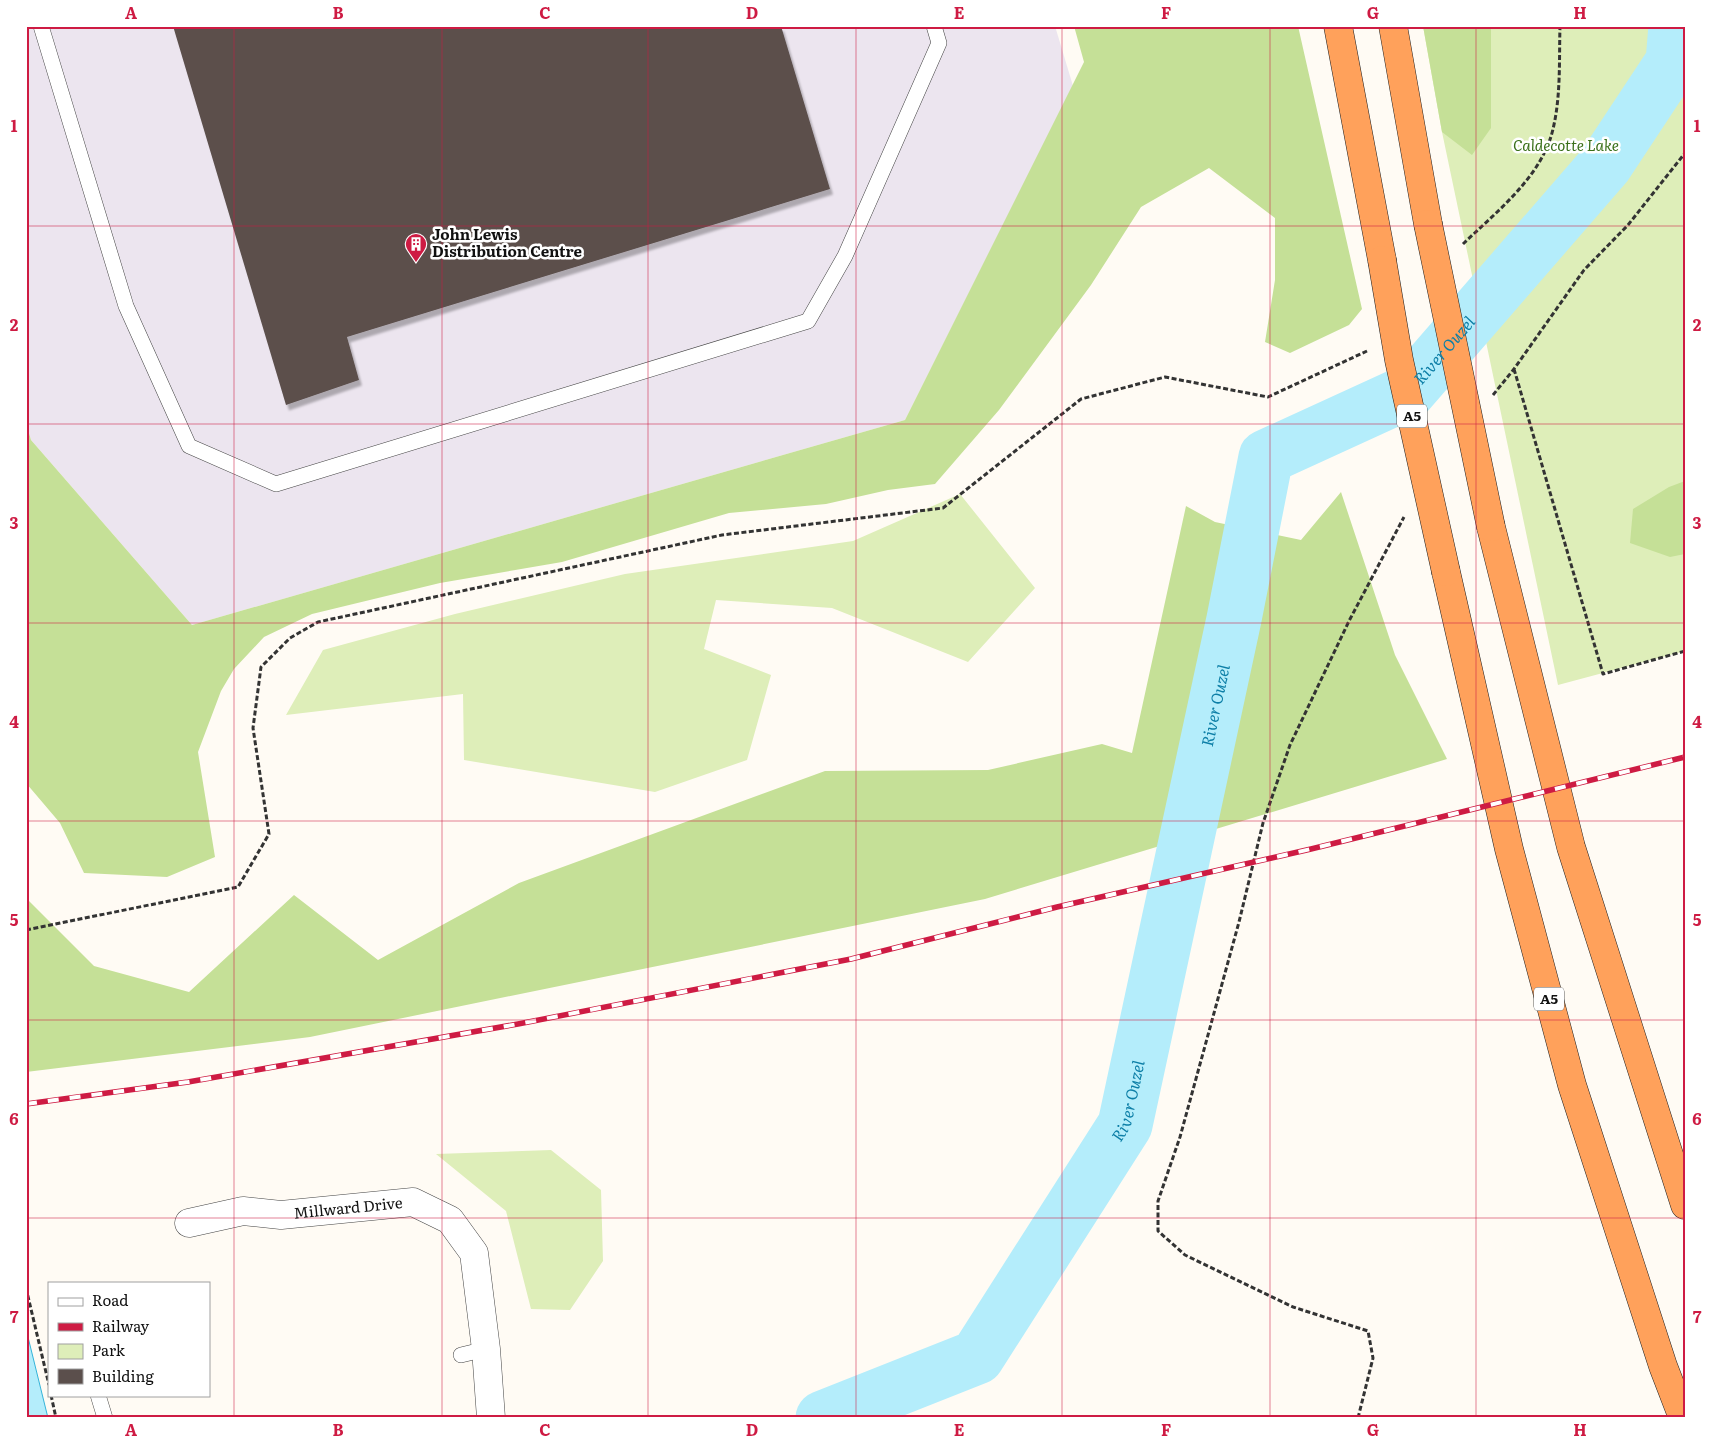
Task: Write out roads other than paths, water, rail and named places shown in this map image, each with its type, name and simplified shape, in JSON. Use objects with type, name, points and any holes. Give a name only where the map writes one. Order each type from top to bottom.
[{"type":"highway","name":"A5","points":[[1338,26],[1400,360],[1509,849],[1572,1085],[1663,1366],[1683,1418]]},
{"type":"highway","points":[[1393,26],[1428,224],[1491,527],[1571,847],[1685,1205]]},
{"type":"street","name":"Millward Drive","points":[[189,1223],[242,1211],[281,1215],[413,1202],[450,1220],[474,1253],[474,1352],[491,1418]]},
{"type":"lane","points":[[42,26],[126,306],[189,446],[276,484],[808,322],[845,256],[940,43],[934,26]]},
{"type":"lane","points":[[98,1396],[104,1418]]},
{"type":"water","points":[[26,1329],[48,1418],[26,1418]]},
{"type":"waterway","name":"River Ouzel","points":[[823,1418],[977,1357],[1125,1125],[1234,619],[1266,457],[1408,392],[1605,165],[1673,62],[1676,26]]},
{"type":"railway","points":[[26,1104],[188,1082],[518,1024],[851,959],[1057,907],[1311,849],[1685,757]]},
{"type":"place","name":"John Lewis Distribution Centre","points":[[416,263]]},
{"type":"park label","name":"Caldecotte Lake","points":[[1566,146]]}]
